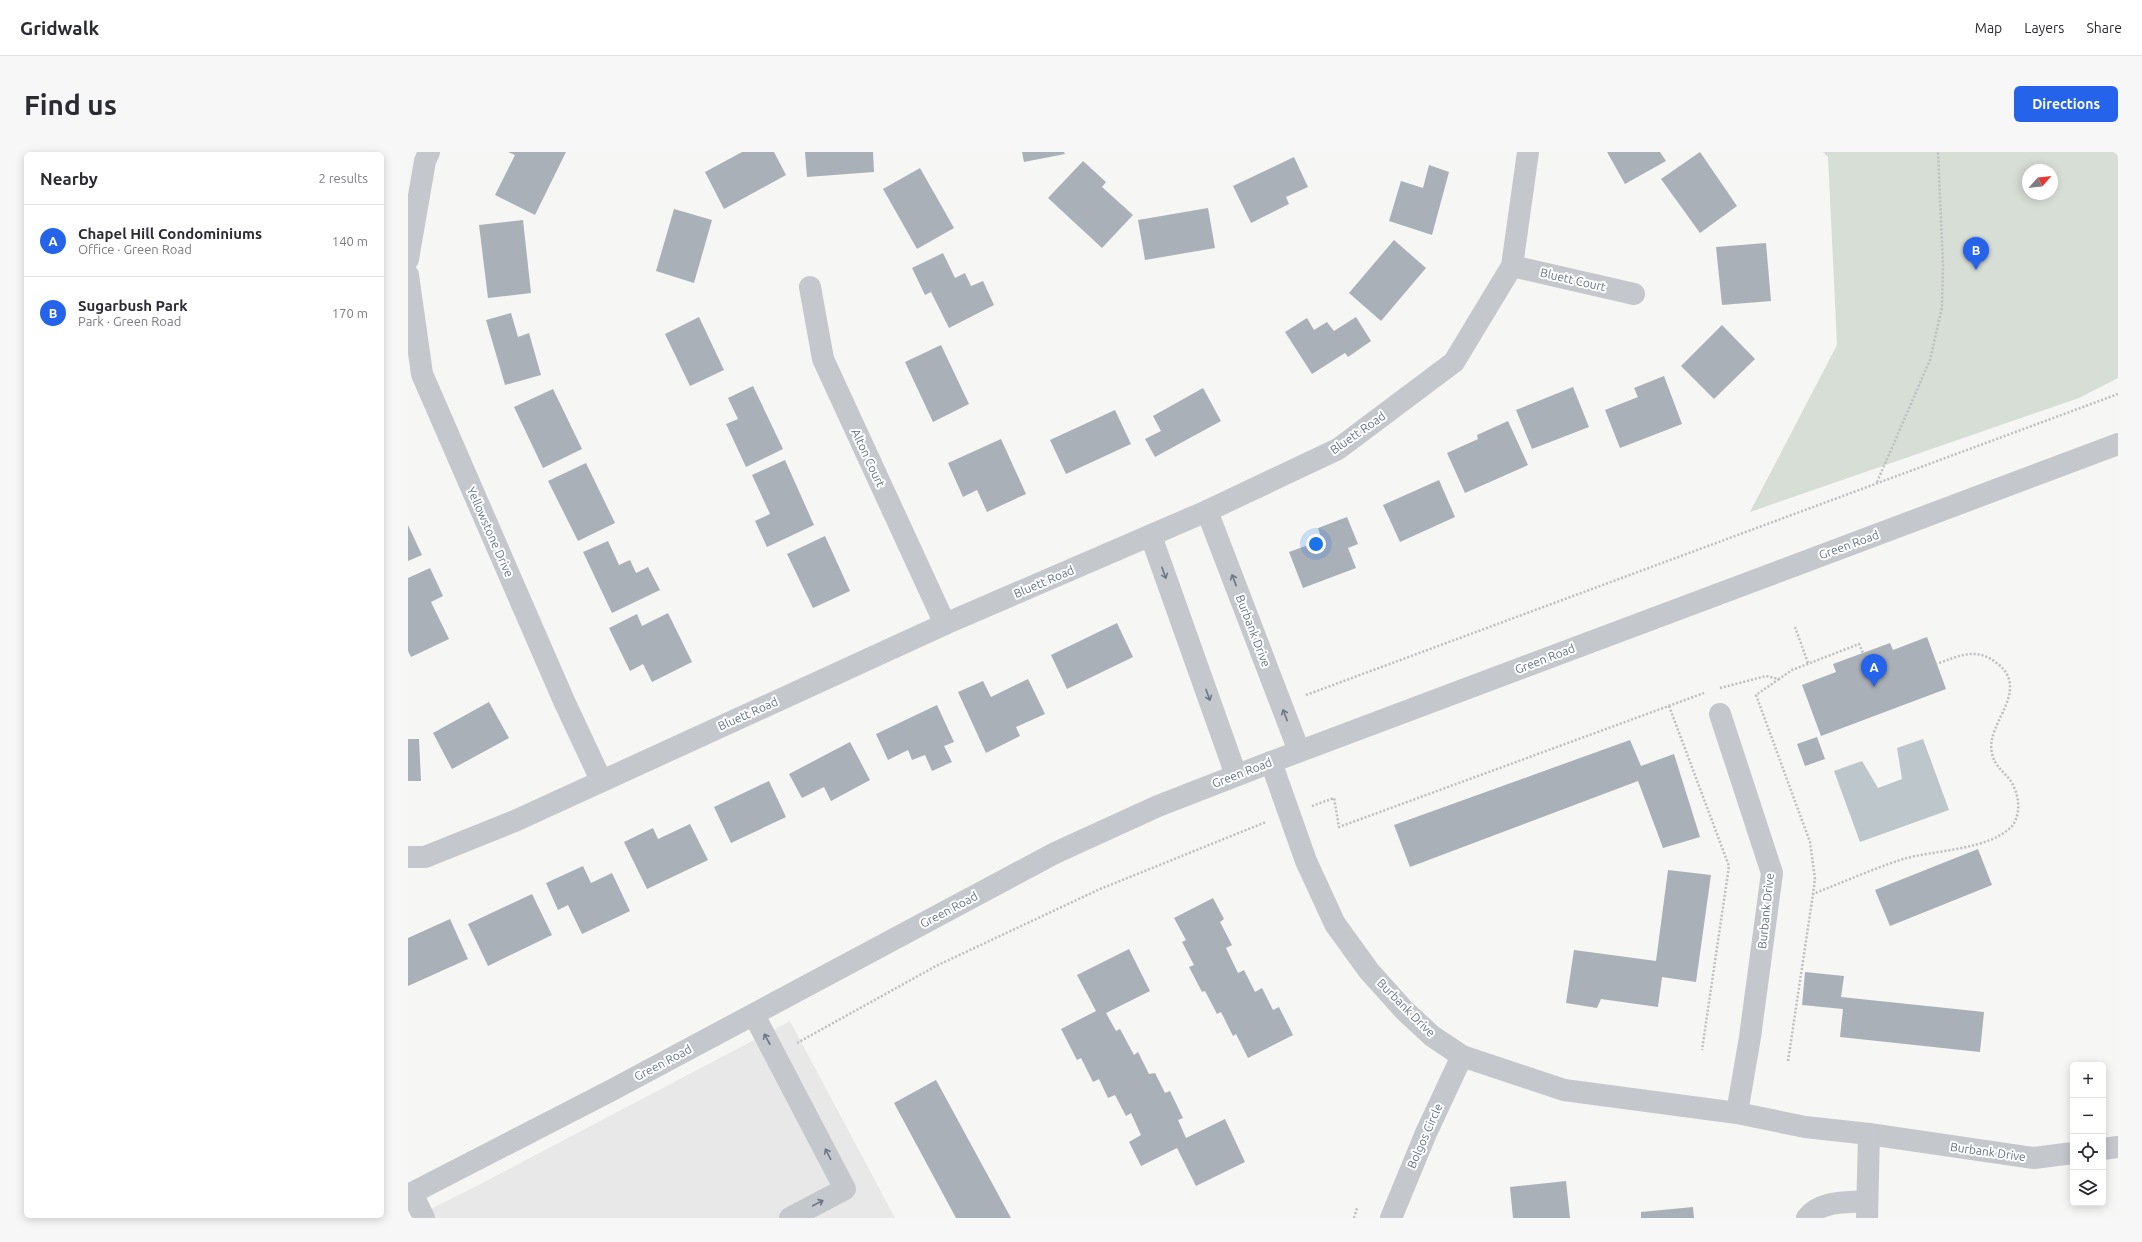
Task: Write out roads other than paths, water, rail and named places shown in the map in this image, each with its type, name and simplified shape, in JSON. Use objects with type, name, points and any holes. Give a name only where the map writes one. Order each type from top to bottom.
[{"type":"street","points":[[408,259],[425,161],[429,152]]},
{"type":"street","name":"Bluett Road","points":[[408,857],[424,857],[517,820],[601,780],[945,624],[1207,512],[1338,449],[1454,362],[1512,266],[1528,152]]},
{"type":"street","name":"Bluett Court","points":[[1512,266],[1634,294]]},
{"type":"street","name":"Yellowstone Drive","points":[[408,275],[422,374],[564,701],[601,780]]},
{"type":"street","name":"Alton Court","points":[[810,287],[823,359],[945,624]]},
{"type":"street","name":"Green Road","points":[[410,1194],[503,1147],[754,1015],[1055,853],[1158,806],[1299,751],[2118,444]]},
{"type":"street","name":"Burbank Drive","points":[[1207,512],[1299,751]]},
{"type":"street","points":[[1151,536],[1236,775]]},
{"type":"street","name":"Burbank Drive","points":[[1720,714],[1772,873],[1750,1037],[1737,1113]]},
{"type":"street","name":"Burbank Drive","points":[[1271,762],[1306,860],[1335,924],[1369,971],[1404,1010],[1432,1036],[1462,1056],[1564,1090],[1737,1113],[1805,1127],[1869,1134],[2034,1158],[2070,1153]]},
{"type":"street","points":[[754,1015],[845,1189],[790,1218]]},
{"type":"street","name":"Bolgos Circle","points":[[1391,1218],[1426,1133],[1462,1056]]},
{"type":"street","points":[[1807,1218],[1813,1210],[1828,1204],[1867,1209],[1869,1134]]},
{"type":"street","points":[[2106,1149],[2118,1147]]},
{"type":"street","points":[[410,1194],[424,1218]]},
{"type":"place","name":"Sugarbush Park","points":[[1976,270]]},
{"type":"place","name":"Chapel Hill Condominiums","points":[[1874,687]]}]
